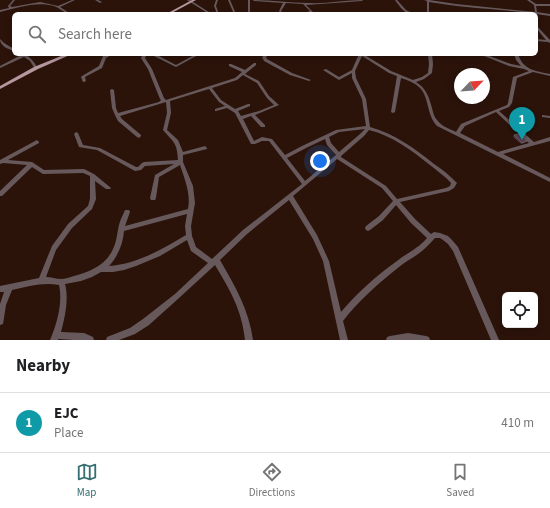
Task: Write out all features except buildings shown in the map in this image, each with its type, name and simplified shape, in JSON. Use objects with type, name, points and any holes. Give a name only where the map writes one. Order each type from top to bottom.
[{"type":"main road","points":[[171,12],[191,0]]},
{"type":"main road","points":[[0,88],[36,68],[65,56]]},
{"type":"street","points":[[12,8],[9,6],[14,0]]},
{"type":"street","points":[[58,6],[74,0]]},
{"type":"street","points":[[96,0],[101,2]]},
{"type":"street","points":[[191,0],[208,12]]},
{"type":"street","points":[[217,0],[215,6],[217,12]]},
{"type":"street","points":[[229,0],[233,12]]},
{"type":"street","points":[[249,0],[249,12]]},
{"type":"street","points":[[254,0],[303,3],[362,0]]},
{"type":"street","points":[[396,0],[405,10],[409,12]]},
{"type":"street","points":[[428,12],[426,0],[455,5],[536,12],[535,5]]},
{"type":"street","points":[[528,0],[535,5],[550,5]]},
{"type":"street","points":[[281,12],[280,11],[285,2]]},
{"type":"street","points":[[0,11],[36,3],[58,6],[67,12]]},
{"type":"street","points":[[303,3],[312,12]]},
{"type":"street","points":[[538,12],[550,15]]},
{"type":"street","points":[[538,28],[549,40]]},
{"type":"street","points":[[0,40],[3,44],[12,49]]},
{"type":"street","points":[[538,40],[549,40]]},
{"type":"street","points":[[0,67],[20,56]]},
{"type":"street","points":[[26,56],[36,68]]},
{"type":"street","points":[[84,81],[84,77],[100,67],[104,57],[106,56]]},
{"type":"street","points":[[144,56],[143,58],[150,69],[155,85],[166,101],[169,113],[165,130],[176,141],[182,154],[182,162],[190,186],[192,199],[188,226],[193,249],[214,262],[242,307],[249,331],[249,340]]},
{"type":"street","points":[[156,56],[176,66],[194,56]]},
{"type":"street","points":[[266,56],[264,58],[265,60],[291,74],[309,80]]},
{"type":"street","points":[[360,56],[353,71],[354,78],[364,100],[367,127]]},
{"type":"street","points":[[364,56],[399,76],[414,82],[424,91],[430,106],[433,121],[550,180]]},
{"type":"street","points":[[414,82],[430,73],[430,56]]},
{"type":"street","points":[[487,56],[517,67],[550,75]]},
{"type":"street","points":[[517,56],[526,68]]},
{"type":"street","points":[[457,134],[463,125],[508,106],[510,103],[515,77],[514,74],[517,67],[521,63]]},
{"type":"street","points":[[118,114],[210,88],[236,79],[256,64]]},
{"type":"street","points":[[230,66],[258,82],[268,97],[277,104],[241,118]]},
{"type":"street","points":[[325,70],[338,79],[353,71]]},
{"type":"street","points":[[515,77],[533,71]]},
{"type":"street","points":[[394,112],[399,76]]},
{"type":"street","points":[[210,88],[220,101],[235,110],[241,118],[253,143],[262,139],[270,140],[305,184]]},
{"type":"street","points":[[112,90],[114,108],[120,120],[139,136]]},
{"type":"street","points":[[235,110],[249,105]]},
{"type":"street","points":[[216,110],[228,106]]},
{"type":"street","points":[[497,111],[533,144]]},
{"type":"street","points":[[252,115],[263,126]]},
{"type":"street","points":[[543,116],[550,118]]},
{"type":"street","points":[[110,340],[132,331],[146,322],[214,262],[245,232],[338,156],[367,127]]},
{"type":"street","points":[[284,158],[327,136],[344,130],[367,127],[401,141],[435,166],[454,183],[452,187],[447,190],[397,201],[381,218],[368,228]]},
{"type":"street","points":[[76,134],[81,146],[98,149],[134,169],[139,169],[144,164],[182,162]]},
{"type":"street","points":[[327,136],[329,144],[338,156],[384,187],[413,221],[431,238]]},
{"type":"street","points":[[498,154],[550,139]]},
{"type":"street","points":[[2,162],[37,142]]},
{"type":"street","points":[[182,154],[205,148]]},
{"type":"street","points":[[2,162],[32,164],[43,172],[78,171],[92,175],[108,188]]},
{"type":"street","points":[[153,198],[157,176],[182,162]]},
{"type":"street","points":[[0,194],[32,164]]},
{"type":"street","points":[[41,281],[54,248],[70,226],[90,207],[93,199],[92,175]]},
{"type":"street","points":[[290,196],[315,237],[326,261],[338,320],[344,340]]},
{"type":"street","points":[[121,229],[191,211]]},
{"type":"street","points":[[101,269],[112,256],[120,240],[121,229],[127,212]]},
{"type":"street","points":[[338,320],[371,286],[400,262],[427,245],[434,235],[441,236],[454,247],[473,287],[480,307],[495,340]]},
{"type":"street","points":[[0,289],[41,281],[53,280],[60,282],[84,276],[101,269],[119,267],[148,259],[160,254],[189,236]]},
{"type":"street","points":[[60,282],[64,288],[64,296],[55,338],[84,336],[90,340]]},
{"type":"street","points":[[0,321],[3,305],[9,288]]},
{"type":"street","points":[[390,340],[408,337],[426,340]]},
{"type":"place","name":"EJC","points":[[522,140]]}]
